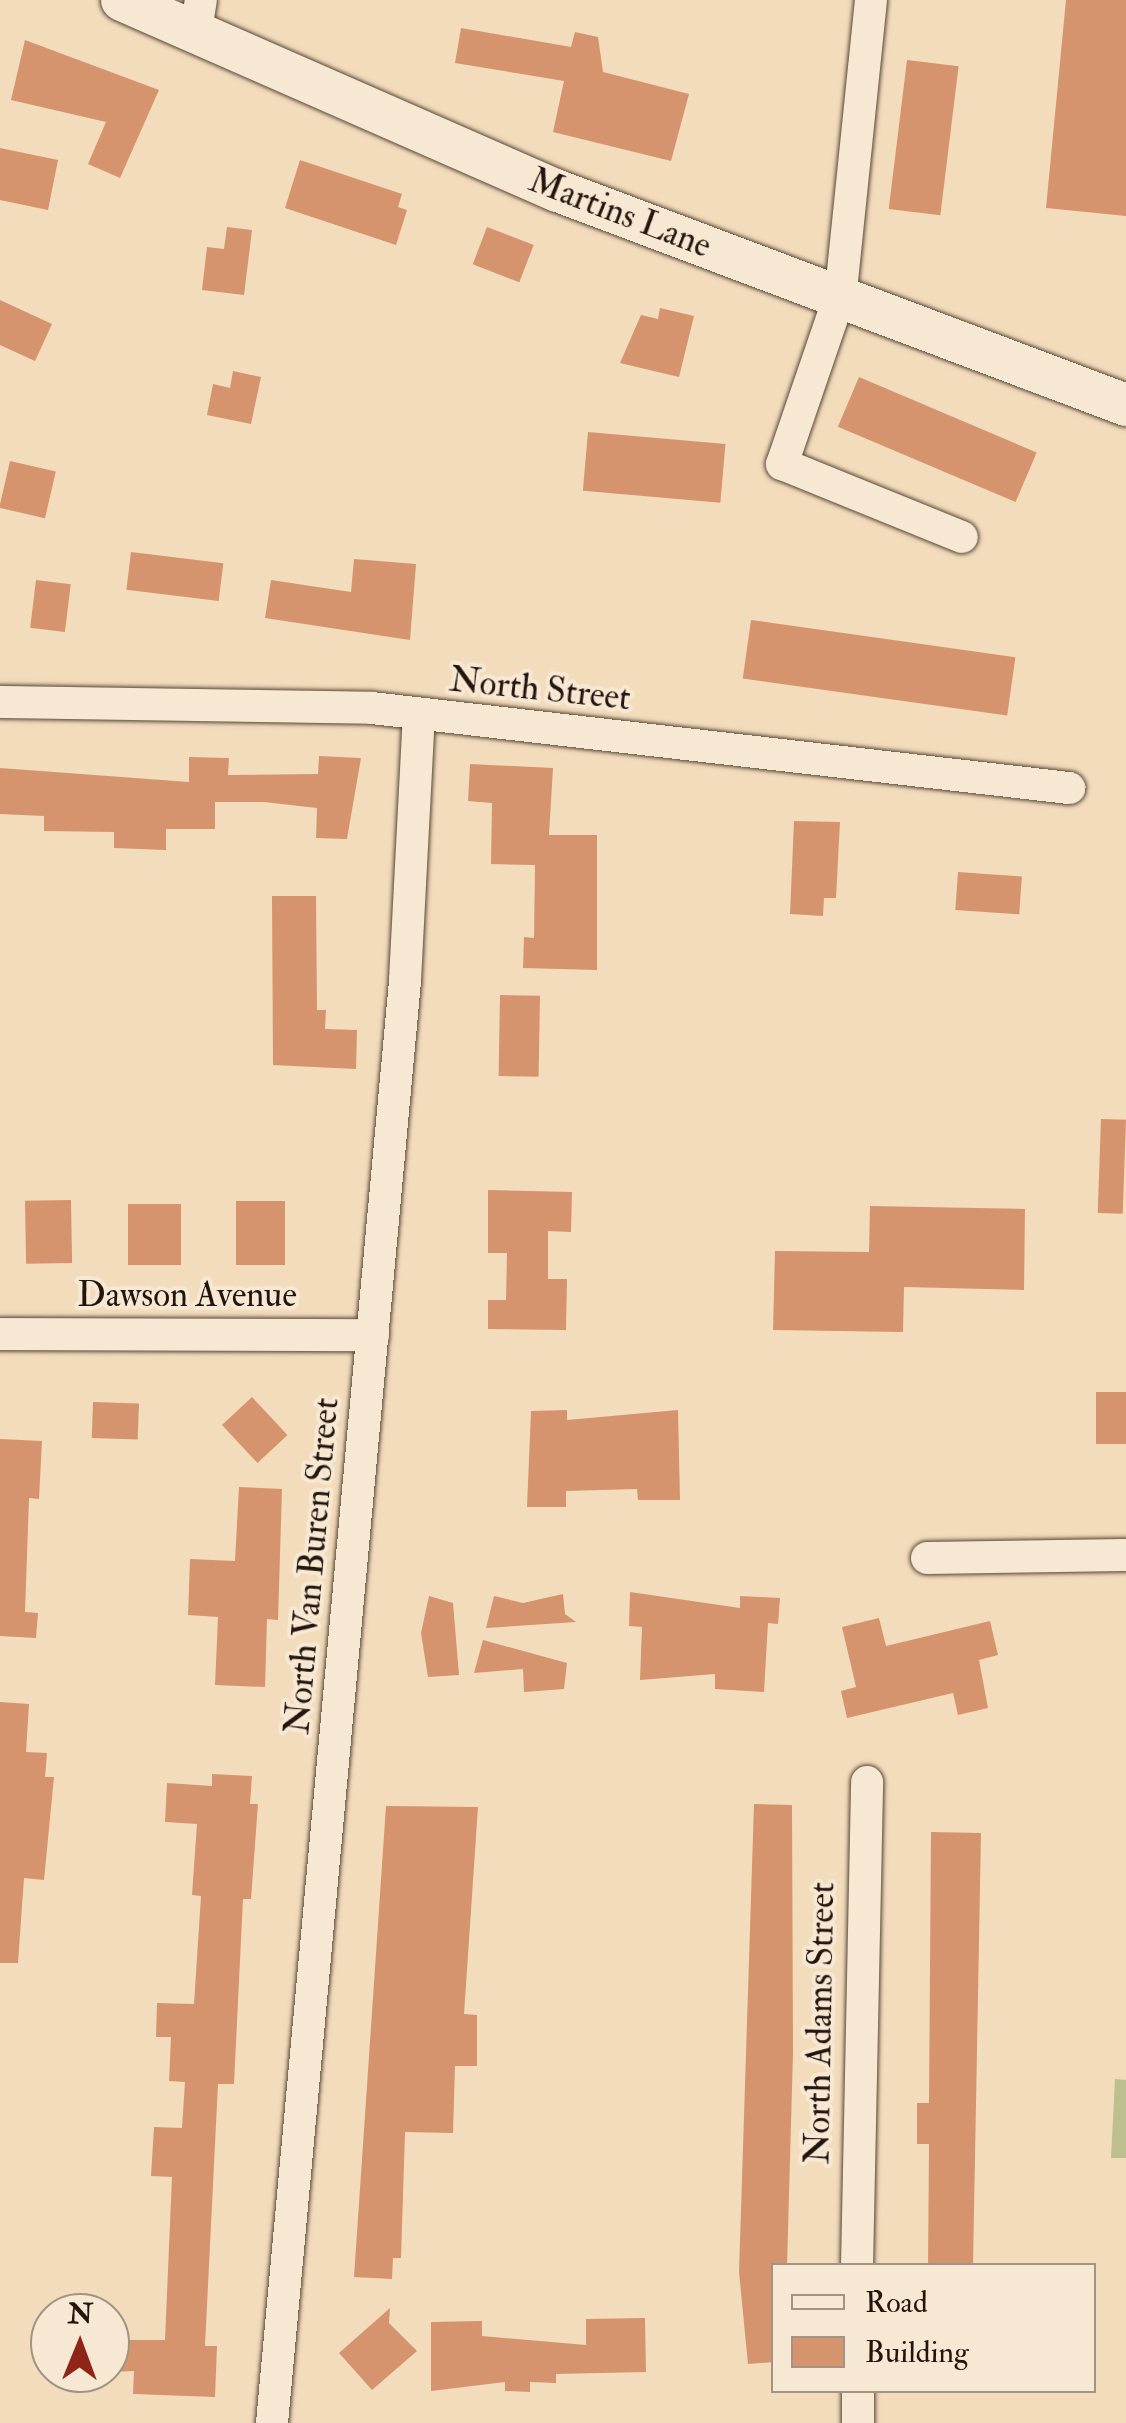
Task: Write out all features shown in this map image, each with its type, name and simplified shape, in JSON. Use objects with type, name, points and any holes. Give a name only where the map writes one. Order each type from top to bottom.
[{"type":"street","name":"Martins Lane","points":[[122,0],[198,18],[558,191],[841,292],[1126,406]]},
{"type":"street","points":[[872,0],[841,292],[782,464],[962,537]]},
{"type":"street","name":"North Street","points":[[0,702],[419,715],[1069,788]]},
{"type":"street","name":"North Van Buren Street","points":[[272,2423],[373,1336],[419,715]]},
{"type":"street","name":"Dawson Avenue","points":[[0,1334],[373,1336]]},
{"type":"street","points":[[927,1558],[1126,1555]]},
{"type":"street","name":"North Adams Street","points":[[857,2263],[866,1782]]},
{"type":"street","points":[[858,2393],[858,2423]]},
{"type":"green space","points":[[1115,2079],[1126,2080],[1126,2158],[1111,2158]]},
{"type":"building","points":[[1066,0],[1126,0],[1126,216],[1046,208]]},
{"type":"building","points":[[461,28],[571,47],[575,32],[598,37],[603,72],[689,94],[671,161],[553,132],[564,81],[455,63]]},
{"type":"building","points":[[25,40],[159,90],[120,178],[88,164],[106,122],[11,100]]},
{"type":"building","points":[[907,60],[959,66],[940,215],[889,209]]},
{"type":"building","points":[[0,148],[58,160],[48,210],[0,200]]},
{"type":"building","points":[[300,160],[402,194],[398,207],[407,210],[396,245],[285,208]]},
{"type":"building","points":[[227,227],[252,230],[244,295],[202,290],[207,247],[224,249]]},
{"type":"building","points":[[487,227],[534,245],[519,282],[473,264]]},
{"type":"building","points":[[0,300],[52,324],[35,361],[0,345]]},
{"type":"building","points":[[660,308],[694,316],[679,377],[620,363],[641,315],[658,319]]},
{"type":"building","points":[[233,371],[261,377],[251,424],[207,415],[213,384],[230,388]]},
{"type":"building","points":[[859,377],[1037,452],[1016,502],[838,427]]},
{"type":"building","points":[[588,432],[725,444],[720,503],[583,491]]},
{"type":"building","points":[[10,461],[56,472],[45,518],[0,508]]},
{"type":"building","points":[[131,552],[223,563],[219,601],[126,590]]},
{"type":"building","points":[[354,559],[416,564],[410,640],[265,618],[271,580],[351,592]]},
{"type":"building","points":[[36,580],[71,584],[65,632],[30,628]]},
{"type":"building","points":[[751,620],[1015,657],[1007,716],[743,678]]},
{"type":"building","points":[[319,756],[361,758],[347,839],[316,838],[317,808],[264,802],[215,802],[215,829],[166,829],[166,850],[114,848],[114,832],[44,831],[44,816],[0,814],[0,768],[189,782],[189,757],[229,758],[228,775],[318,774]]},
{"type":"building","points":[[470,764],[553,768],[549,835],[597,835],[597,970],[523,968],[524,937],[534,938],[535,865],[491,864],[492,803],[468,801]]},
{"type":"building","points":[[794,821],[840,822],[836,898],[824,898],[823,916],[790,914]]},
{"type":"building","points":[[958,872],[1022,876],[1019,914],[955,910]]},
{"type":"building","points":[[272,896],[316,896],[317,1010],[326,1010],[325,1029],[357,1030],[356,1069],[273,1065]]},
{"type":"building","points":[[500,995],[540,996],[539,1077],[499,1076]]},
{"type":"building","points":[[1101,1119],[1126,1120],[1123,1214],[1098,1213]]},
{"type":"building","points":[[488,1190],[572,1192],[571,1232],[548,1231],[548,1279],[567,1279],[566,1330],[488,1329],[488,1300],[506,1300],[507,1253],[488,1253]]},
{"type":"building","points":[[71,1200],[72,1263],[26,1264],[25,1201]]},
{"type":"building","points":[[236,1201],[285,1201],[285,1265],[236,1265]]},
{"type":"building","points":[[128,1204],[181,1204],[181,1265],[128,1265]]},
{"type":"building","points":[[870,1206],[1025,1209],[1024,1290],[904,1287],[903,1332],[773,1330],[775,1251],[869,1252]]},
{"type":"building","points":[[1096,1392],[1126,1392],[1126,1444],[1096,1444]]},
{"type":"building","points":[[252,1397],[287,1435],[257,1463],[222,1425]]},
{"type":"building","points":[[93,1402],[139,1404],[138,1440],[92,1438]]},
{"type":"building","points":[[567,1410],[567,1420],[678,1410],[680,1500],[638,1500],[637,1489],[566,1491],[566,1507],[527,1507],[531,1411]]},
{"type":"building","points":[[0,1439],[42,1441],[39,1499],[29,1498],[25,1612],[38,1613],[36,1638],[0,1636]]},
{"type":"building","points":[[239,1487],[282,1489],[278,1620],[267,1619],[265,1687],[215,1685],[218,1617],[188,1615],[190,1559],[235,1561]]},
{"type":"building","points":[[630,1592],[740,1608],[740,1596],[780,1598],[778,1624],[768,1623],[764,1692],[715,1689],[715,1674],[640,1680],[642,1627],[629,1626]]},
{"type":"building","points":[[563,1594],[565,1614],[576,1622],[486,1628],[494,1596],[523,1603]]},
{"type":"building","points":[[429,1596],[453,1603],[459,1675],[428,1677],[421,1633]]},
{"type":"building","points":[[879,1618],[886,1646],[990,1621],[998,1655],[979,1660],[988,1708],[958,1715],[953,1693],[847,1718],[841,1691],[856,1687],[842,1627]]},
{"type":"building","points":[[483,1640],[567,1663],[564,1689],[524,1692],[523,1669],[474,1673]]},
{"type":"building","points":[[0,1702],[29,1704],[26,1752],[47,1753],[45,1777],[54,1777],[44,1880],[24,1878],[18,1963],[0,1963]]},
{"type":"building","points":[[212,1774],[252,1776],[250,1804],[258,1804],[251,1899],[243,1899],[234,2084],[218,2084],[205,2346],[217,2346],[215,2397],[133,2394],[130,2340],[165,2340],[172,2177],[151,2176],[154,2127],[182,2128],[185,2082],[169,2081],[171,2037],[156,2037],[157,2003],[194,2004],[201,1896],[192,1895],[197,1824],[165,1822],[167,1783],[212,1786]]},
{"type":"building","points":[[754,1804],[792,1805],[793,2053],[787,2263],[771,2263],[771,2362],[748,2364],[739,2272]]},
{"type":"building","points":[[386,1806],[478,1807],[464,2014],[477,2015],[477,2066],[455,2066],[453,2133],[405,2132],[401,2258],[393,2258],[392,2279],[354,2277]]},
{"type":"building","points":[[931,1832],[981,1833],[973,2263],[928,2263],[929,2144],[917,2144],[917,2103],[929,2103]]},
{"type":"building","points":[[390,2308],[389,2323],[417,2351],[372,2390],[339,2353]]},
{"type":"building","points":[[645,2318],[646,2372],[556,2374],[556,2383],[530,2382],[530,2392],[505,2391],[505,2382],[431,2391],[431,2322],[482,2321],[482,2336],[586,2345],[586,2319]]}]
